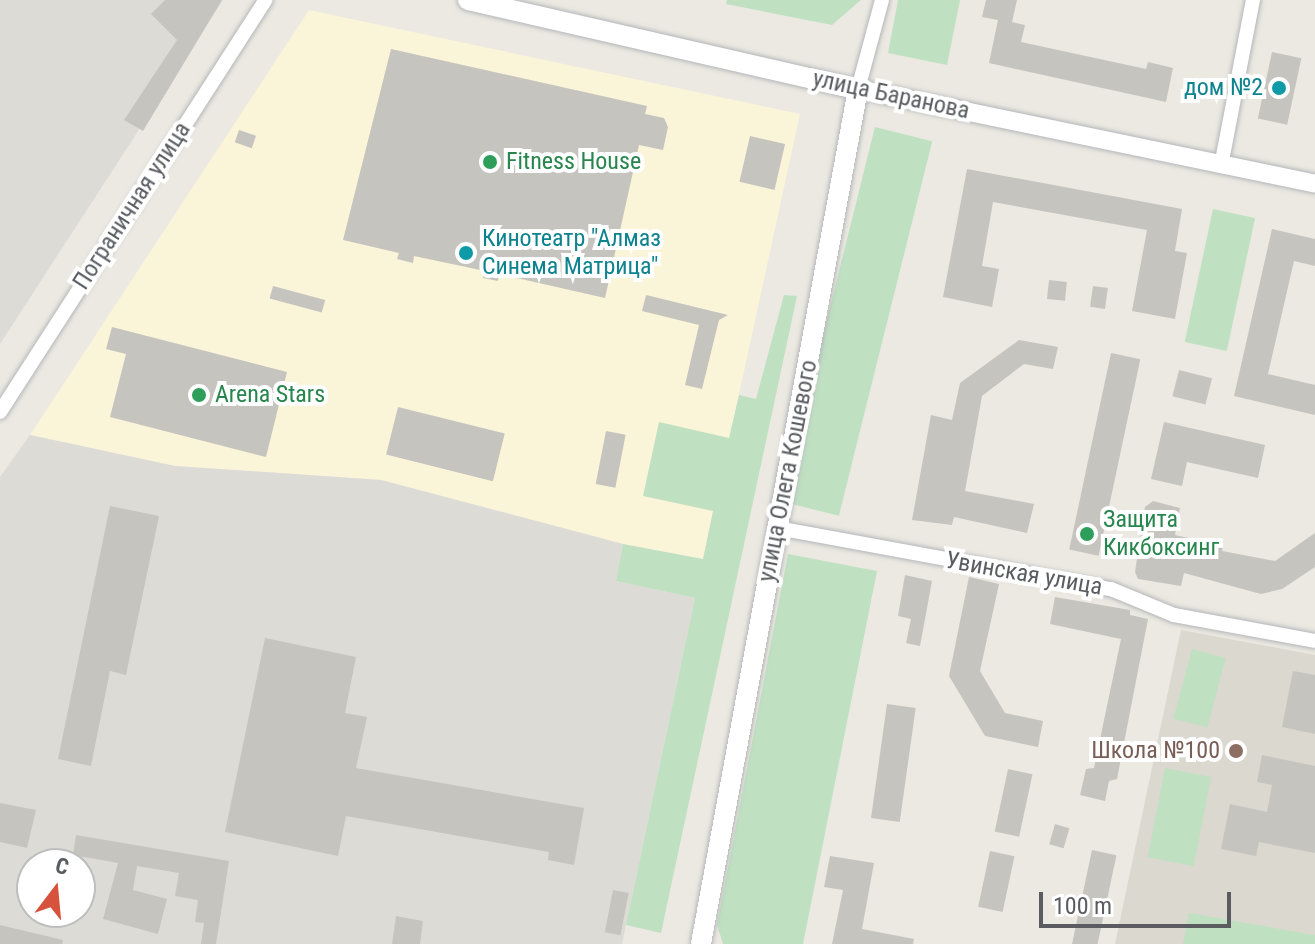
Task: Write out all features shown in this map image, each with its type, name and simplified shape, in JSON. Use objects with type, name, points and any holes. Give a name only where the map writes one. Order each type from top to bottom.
[{"type":"main road","name":"улица Баранова","points":[[468,0],[858,89]]},
{"type":"main road","name":"улица Олега Кошевого","points":[[701,944],[858,89]]},
{"type":"street","name":"Пограничная улица","points":[[0,412],[266,0]]},
{"type":"street","name":"улица Олега Кошевого","points":[[858,89],[882,0]]},
{"type":"street","points":[[1221,166],[1253,0]]},
{"type":"street","name":"улица Баранова","points":[[858,89],[1315,184]]},
{"type":"street","name":"Увинская улица","points":[[777,528],[1111,589],[1174,615],[1315,641]]},
{"type":"shaded area","points":[[0,0],[223,0],[0,344]]},
{"type":"shaded area","points":[[309,10],[800,114],[703,560],[623,544],[381,480],[175,466],[30,435]]},
{"type":"shaded area","points":[[30,435],[175,466],[381,480],[623,544],[616,581],[695,598],[622,944],[0,944],[0,477]]},
{"type":"shaded area","name":"Школа №100","points":[[1181,630],[1315,655],[1315,944],[1115,944]]},
{"type":"green space","points":[[727,0],[861,0],[832,25],[726,4]]},
{"type":"green space","points":[[898,0],[960,0],[947,65],[888,53]]},
{"type":"green space","points":[[875,127],[932,141],[839,516],[782,502]]},
{"type":"green space","points":[[1213,209],[1255,218],[1227,351],[1185,342]]},
{"type":"green space","points":[[784,295],[797,296],[661,933],[626,925],[695,598],[616,581],[623,544],[703,559],[713,511],[643,496],[659,422],[729,438],[739,395],[756,399]]},
{"type":"green space","points":[[788,554],[877,571],[803,944],[723,944],[717,925]]},
{"type":"green space","points":[[1192,649],[1226,658],[1207,728],[1173,719]]},
{"type":"green space","points":[[1165,768],[1211,777],[1194,866],[1148,857]]},
{"type":"green space","points":[[1189,913],[1315,935],[1315,944],[1183,944]]},
{"type":"building","points":[[165,0],[222,0],[143,131],[124,120],[177,40],[151,14]]},
{"type":"building","points":[[986,0],[1017,0],[1012,22],[1025,25],[1021,42],[1146,69],[1148,62],[1173,68],[1166,102],[989,63],[998,20],[982,17]]},
{"type":"building","points":[[391,49],[647,106],[645,114],[664,118],[668,127],[663,150],[639,145],[605,298],[499,274],[498,281],[483,278],[485,271],[414,256],[413,263],[397,259],[399,253],[343,240]]},
{"type":"building","name":"дом №2","points":[[1272,52],[1301,58],[1287,125],[1258,119]]},
{"type":"building","points":[[239,130],[256,136],[252,148],[235,142]]},
{"type":"building","points":[[750,136],[785,144],[775,190],[739,182]]},
{"type":"building","points":[[967,169],[1182,209],[1175,251],[1187,253],[1175,319],[1132,311],[1147,230],[993,202],[982,266],[999,269],[992,307],[943,297]]},
{"type":"building","points":[[1272,229],[1315,239],[1315,266],[1294,261],[1268,374],[1315,385],[1315,415],[1234,396]]},
{"type":"building","points":[[1049,280],[1067,282],[1065,301],[1047,299]]},
{"type":"building","points":[[273,286],[325,300],[322,313],[270,299]]},
{"type":"building","points":[[1093,286],[1108,288],[1105,309],[1090,307]]},
{"type":"building","points":[[646,295],[728,315],[719,320],[702,389],[685,385],[699,325],[642,311]]},
{"type":"building","name":"Arena Stars","points":[[112,327],[287,372],[266,457],[110,417],[126,354],[106,349]]},
{"type":"building","points":[[1019,340],[1058,347],[1053,369],[1024,364],[982,396],[965,491],[1034,504],[1027,533],[954,517],[952,525],[912,520],[931,415],[952,420],[960,383]]},
{"type":"building","points":[[1111,353],[1140,359],[1099,556],[1069,550]]},
{"type":"building","points":[[1179,370],[1212,378],[1205,404],[1172,396]]},
{"type":"building","points":[[398,407],[505,434],[493,481],[386,455]]},
{"type":"building","points":[[1164,422],[1265,445],[1258,478],[1187,462],[1182,486],[1151,479]]},
{"type":"building","points":[[606,431],[626,435],[615,488],[596,484]]},
{"type":"building","points":[[1153,501],[1180,508],[1175,535],[1223,546],[1222,551],[1275,561],[1315,533],[1315,567],[1282,589],[1261,594],[1184,573],[1181,586],[1138,579],[1135,572],[1145,507]]},
{"type":"building","points":[[110,506],[159,516],[126,675],[110,671],[91,766],[58,759]]},
{"type":"building","points":[[905,575],[932,581],[920,646],[906,643],[911,619],[898,616]]},
{"type":"building","points":[[969,577],[999,584],[980,671],[1005,713],[1043,721],[1038,747],[985,736],[949,676]]},
{"type":"building","points":[[1055,597],[1130,610],[1130,615],[1148,619],[1117,779],[1109,781],[1105,801],[1080,795],[1086,769],[1094,768],[1121,639],[1050,624]]},
{"type":"building","points":[[265,638],[356,657],[345,713],[367,717],[356,768],[584,808],[574,865],[548,860],[549,852],[346,816],[338,856],[225,832]]},
{"type":"building","points":[[1293,671],[1315,675],[1315,734],[1282,727]]},
{"type":"building","points":[[887,704],[916,708],[900,822],[871,818]]},
{"type":"building","points":[[1262,755],[1315,766],[1315,853],[1259,842],[1256,856],[1221,849],[1230,804],[1267,812],[1272,785],[1257,782]]},
{"type":"building","points":[[1008,769],[1032,774],[1019,837],[995,832]]},
{"type":"building","points":[[0,803],[36,810],[27,848],[0,842]]},
{"type":"building","points":[[1055,824],[1069,828],[1064,848],[1049,844]]},
{"type":"building","points":[[76,835],[229,861],[216,944],[201,944],[204,923],[195,922],[198,900],[175,896],[179,873],[137,866],[133,890],[167,899],[158,934],[103,919],[118,863],[96,859],[96,848],[74,848]]},
{"type":"building","points":[[1092,850],[1116,855],[1098,944],[1072,944]]},
{"type":"building","points":[[990,851],[1014,856],[1003,912],[978,907]]},
{"type":"building","points":[[830,856],[874,863],[862,929],[914,939],[913,944],[832,944],[843,890],[824,887]]},
{"type":"building","points":[[613,890],[629,893],[621,935],[605,932]]},
{"type":"building","points":[[396,916],[423,921],[420,944],[392,944]]},
{"type":"building","points":[[0,925],[63,940],[62,944],[0,944]]},
{"type":"place","name":"дом №2","points":[[1279,88]]},
{"type":"place","name":"Fitness House","points":[[490,162]]},
{"type":"place","name":"Кинотеатр \"Алмаз Синема Матрица\"","points":[[466,253]]},
{"type":"place","name":"Arena Stars","points":[[199,395]]},
{"type":"place","name":"Защита Кикбоксинг","points":[[1087,534]]},
{"type":"place","name":"Школа №100","points":[[1236,751]]}]
